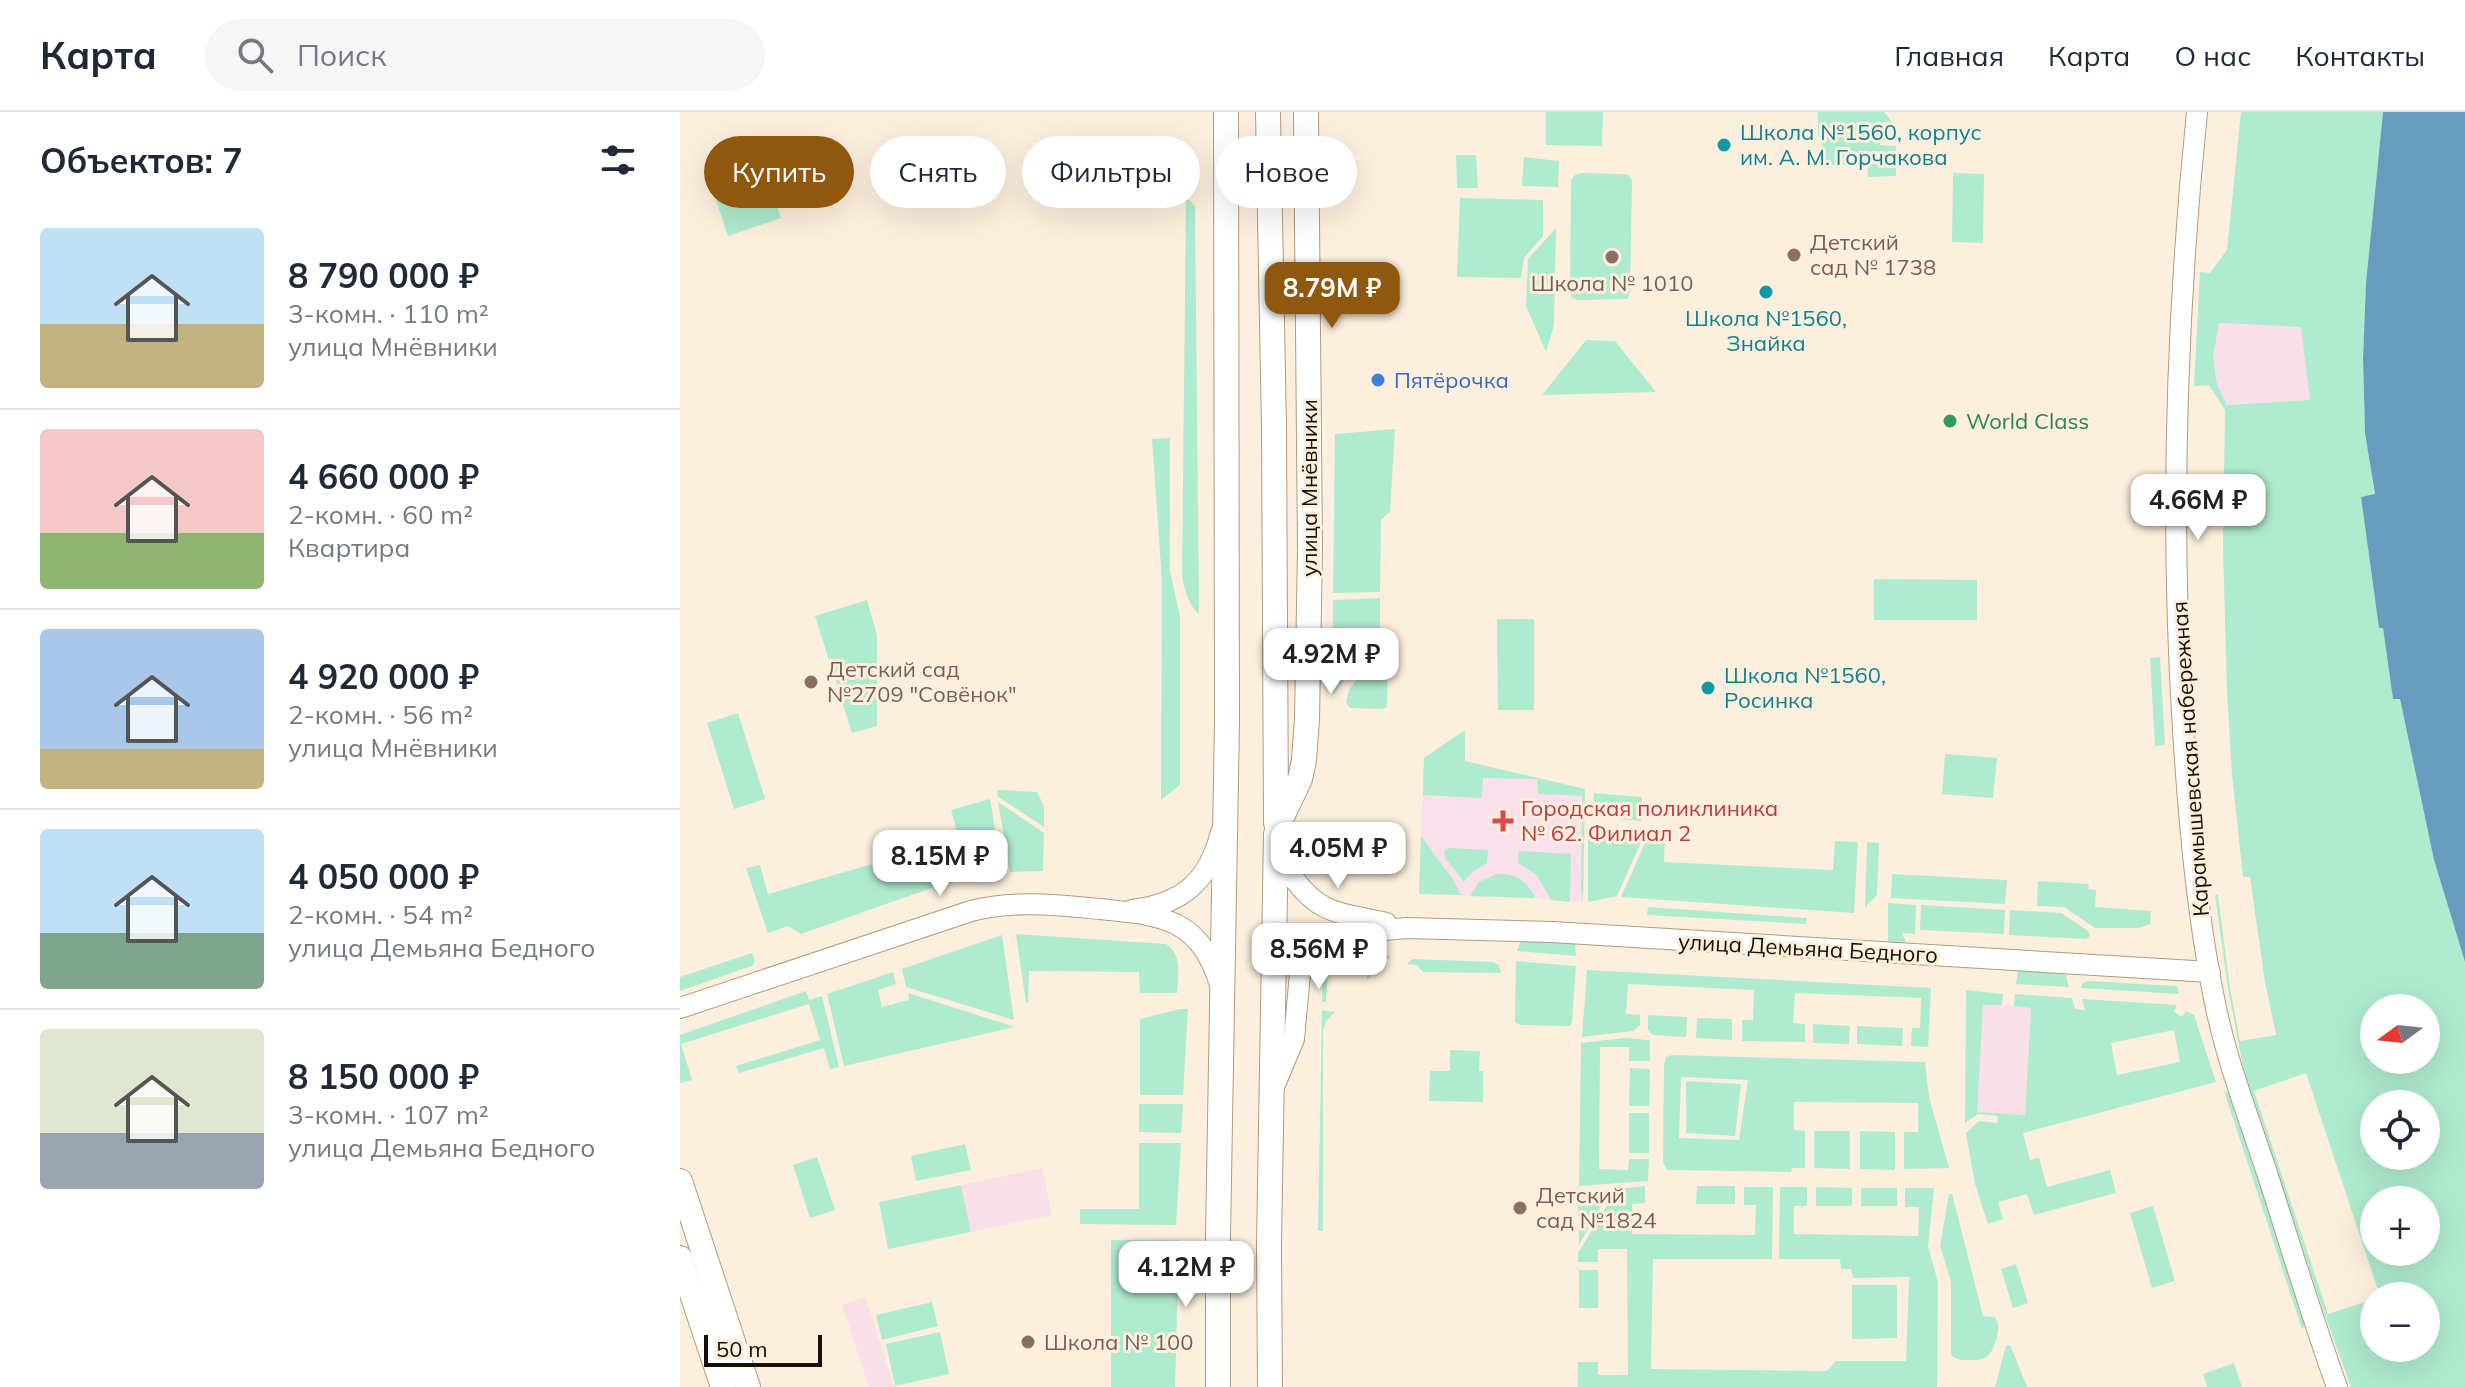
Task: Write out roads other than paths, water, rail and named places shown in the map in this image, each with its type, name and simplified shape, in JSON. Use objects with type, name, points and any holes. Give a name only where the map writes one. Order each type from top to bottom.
[{"type":"main road","points":[[1268,112],[1274,428],[1276,832]]},
{"type":"main road","name":"улица Мнёвники","points":[[1270,1387],[1276,832],[1300,779],[1307,720],[1310,548],[1306,112]]},
{"type":"main road","points":[[1218,1387],[1226,796],[1226,115]]},
{"type":"main road","points":[[680,1181],[748,1387]]},
{"type":"main road","points":[[1202,1387],[1218,1236]]},
{"type":"main road","points":[[680,1258],[723,1387]]},
{"type":"street","name":"Карамышевская набережная","points":[[2197,112],[2181,335],[2176,528],[2178,631],[2190,823],[2203,933],[2226,1045],[2337,1387]]},
{"type":"street","points":[[1121,911],[1166,903],[1194,886],[1215,852],[1226,796]]},
{"type":"street","name":"улица Демьяна Бедного","points":[[1276,832],[1287,869],[1306,895],[1322,908],[1406,928]]},
{"type":"street","points":[[680,1008],[991,906],[1026,903],[1121,911],[1168,921],[1195,937],[1209,957],[1222,993]]},
{"type":"street","name":"улица Демьяна Бедного","points":[[1272,1094],[1294,1039],[1299,970],[1305,953],[1332,935],[1406,928],[1552,932],[2210,972]]},
{"type":"water","points":[[2383,112],[2465,112],[2465,962],[2434,860],[2400,699],[2393,699],[2383,628],[2379,628],[2361,497],[2375,494],[2365,433],[2363,359],[2366,283]]},
{"type":"place","name":"Школа №1560, корпус им. А. М. Горчакова","points":[[1724,145]]},
{"type":"place","name":"Детский сад № 1738","points":[[1794,255]]},
{"type":"place","name":"Школа № 1010","points":[[1612,257]]},
{"type":"place","name":"Школа №1560, Знайка","points":[[1766,292]]},
{"type":"place","name":"Пятёрочка","points":[[1378,380]]},
{"type":"place","name":"World Class","points":[[1950,421]]},
{"type":"place","name":"Детский сад №2709 \"Совёнок\"","points":[[811,682]]},
{"type":"place","name":"Школа №1560, Росинка","points":[[1708,688]]},
{"type":"place","name":"Городская поликлиника № 62. Филиал 2","points":[[1503,821]]},
{"type":"place","name":"Детский сад №1824","points":[[1520,1208]]},
{"type":"place","name":"Школа № 100","points":[[1028,1342]]}]
